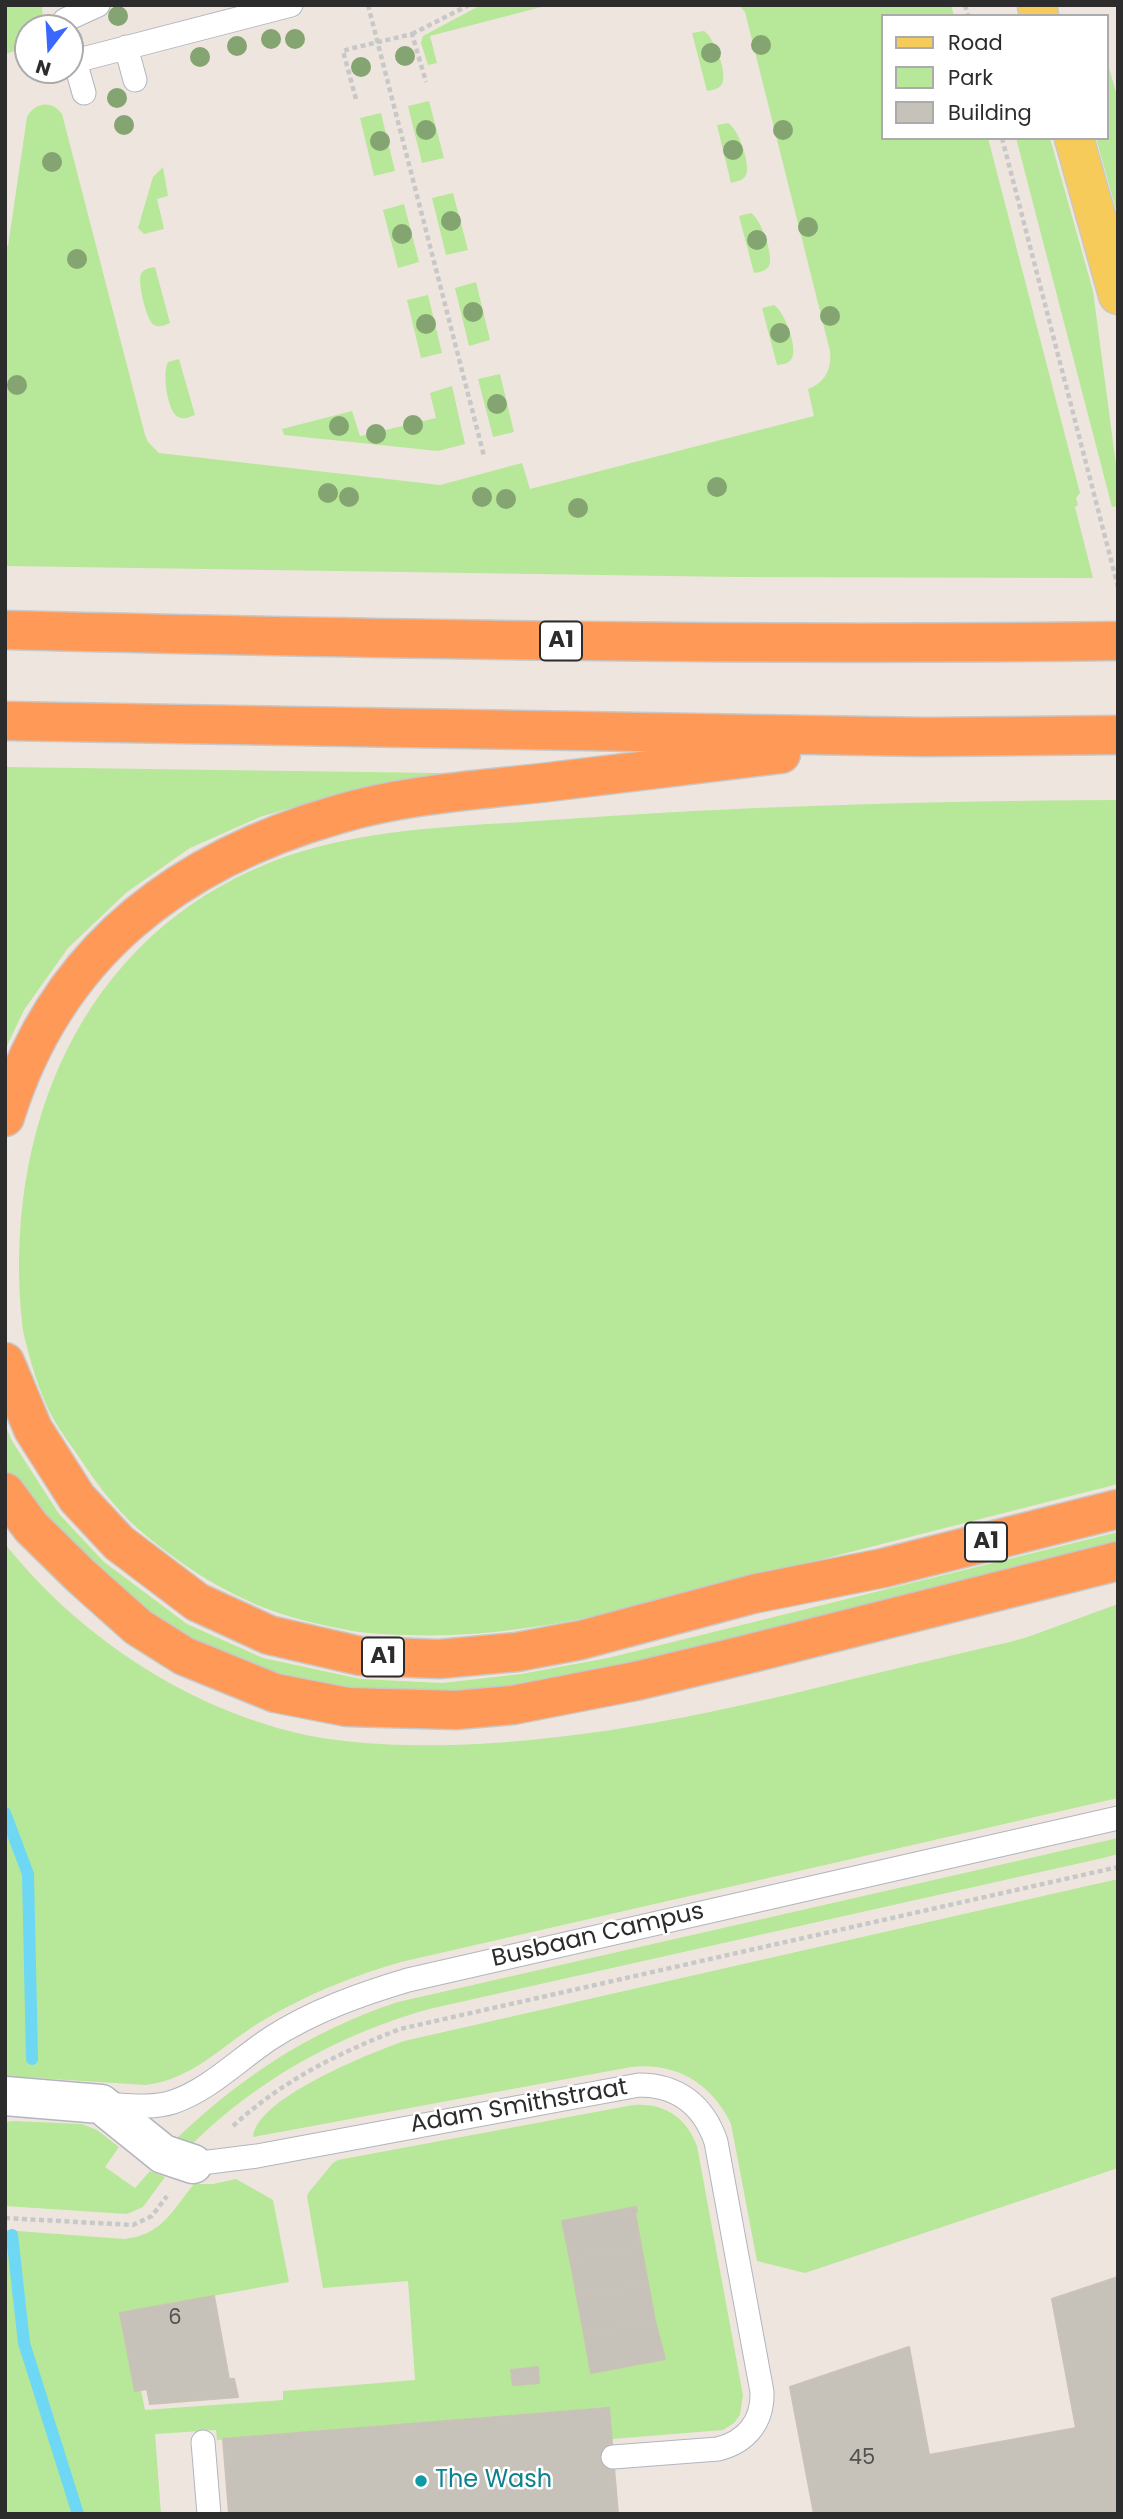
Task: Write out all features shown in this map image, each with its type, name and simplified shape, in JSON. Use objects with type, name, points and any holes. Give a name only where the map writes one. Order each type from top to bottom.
[{"type":"highway","name":"A1","points":[[5,630],[361,639],[832,644],[1118,641]]},
{"type":"highway","points":[[5,720],[927,737],[1118,735]]},
{"type":"highway","points":[[5,1117],[16,1083],[46,1020],[85,964],[151,904],[201,870],[267,839],[340,814],[454,793],[927,737]]},
{"type":"highway","name":"A1","points":[[5,1362],[33,1429],[77,1497],[119,1543],[197,1602],[269,1635],[360,1656],[439,1659],[517,1652],[581,1640],[753,1594],[883,1568],[1118,1509]]},
{"type":"highway","name":"A1","points":[[5,1492],[31,1527],[82,1577],[138,1627],[184,1656],[275,1693],[347,1707],[456,1710],[513,1705],[636,1681],[1118,1561]]},
{"type":"main road","points":[[1075,140],[1118,295]]},
{"type":"street","points":[[5,2096],[101,2104]]},
{"type":"street","name":"Adam Smithstraat","points":[[101,2104],[163,2154],[193,2164]]},
{"type":"lane","points":[[84,17],[98,5]]},
{"type":"lane","points":[[84,35],[126,47],[291,5]]},
{"type":"lane","points":[[126,47],[135,80]]},
{"type":"lane","points":[[82,84],[84,93]]},
{"type":"lane","name":"Busbaan Campus","points":[[101,2104],[146,2105],[175,2101],[207,2084],[253,2050],[306,2019],[361,1995],[408,1980],[1118,1818]]},
{"type":"lane","name":"Adam Smithstraat","points":[[193,2164],[288,2150],[639,2085],[661,2087],[684,2096],[705,2117],[716,2142],[762,2392],[760,2414],[748,2435],[732,2446],[613,2456]]},
{"type":"lane","points":[[203,2442],[209,2514]]},
{"type":"path","points":[[368,5],[484,456]]},
{"type":"path","points":[[356,99],[343,51],[412,34],[469,5]]},
{"type":"path","points":[[412,34],[426,82]]},
{"type":"path","points":[[1003,140],[1118,587]]},
{"type":"path","points":[[5,2218],[123,2226],[139,2224],[152,2216],[193,2164],[252,2109],[294,2079],[350,2049],[400,2029],[1118,1867]]},
{"type":"green space","points":[[5,5],[42,5],[42,14],[14,14],[14,51],[5,54]]},
{"type":"green space","points":[[481,5],[549,5],[430,36],[437,63],[428,65],[421,43],[423,36]]},
{"type":"green space","points":[[739,5],[951,5],[953,14],[881,14],[881,140],[989,140],[1080,493],[1076,498],[1078,505],[1075,507],[1093,578],[735,577],[5,566],[5,247],[8,246],[27,117],[34,108],[44,105],[53,106],[62,114],[145,435],[159,453],[440,485],[522,463],[530,489],[814,416],[808,389],[826,375],[830,364],[830,351],[745,12]]},
{"type":"green space","points":[[704,31],[716,48],[723,72],[721,86],[707,91],[692,33]]},
{"type":"green space","points":[[1109,68],[1118,99],[1118,217],[1097,140],[1109,140]]},
{"type":"green space","points":[[429,101],[444,158],[422,163],[408,106]]},
{"type":"green space","points":[[381,113],[395,171],[374,176],[360,118]]},
{"type":"green space","points":[[728,123],[739,139],[747,163],[746,175],[731,183],[717,125]]},
{"type":"green space","points":[[1017,140],[1051,140],[1093,291],[1118,480],[1118,506],[1112,507]]},
{"type":"green space","points":[[163,167],[168,196],[157,199],[164,229],[144,234],[138,228],[153,177]]},
{"type":"green space","points":[[453,193],[468,250],[446,255],[432,198]]},
{"type":"green space","points":[[404,204],[419,262],[398,268],[383,210]]},
{"type":"green space","points":[[751,213],[762,230],[770,261],[766,269],[754,273],[739,216]]},
{"type":"green space","points":[[155,267],[170,323],[160,326],[154,325],[148,317],[140,285],[142,272]]},
{"type":"green space","points":[[476,282],[490,340],[469,346],[455,288]]},
{"type":"green space","points":[[428,295],[442,353],[421,358],[407,300]]},
{"type":"green space","points":[[774,305],[786,322],[793,346],[791,360],[777,365],[762,308]]},
{"type":"green space","points":[[179,359],[195,415],[184,418],[178,417],[171,407],[166,382],[168,362]]},
{"type":"green space","points":[[500,374],[514,432],[493,437],[478,379]]},
{"type":"green space","points":[[452,386],[465,444],[438,451],[284,435],[282,429],[352,411],[360,436],[436,418],[430,393]]},
{"type":"green space","points":[[5,767],[442,775],[338,794],[260,817],[190,848],[127,892],[68,948],[24,1010],[5,1050]]},
{"type":"green space","points":[[1118,800],[1118,1484],[587,1618],[497,1632],[451,1635],[379,1634],[332,1627],[273,1611],[218,1586],[184,1564],[151,1540],[119,1510],[54,1420],[36,1377],[23,1331],[19,1257],[25,1184],[41,1114],[67,1050],[103,991],[149,939],[205,895],[271,862],[305,850],[409,830],[763,808]]},
{"type":"green space","points":[[5,1425],[12,1441],[59,1514],[104,1562],[187,1624],[263,1658],[361,1679],[442,1683],[521,1674],[608,1658],[1118,1532],[1118,1545],[671,1657],[483,1693],[351,1692],[285,1679],[205,1649],[154,1619],[46,1523],[5,1471]]},
{"type":"green space","points":[[5,1544],[31,1574],[90,1630],[157,1676],[230,1712],[268,1725],[336,1740],[382,1744],[452,1745],[504,1742],[660,1722],[762,1701],[1012,1642],[1118,1604],[1118,1798],[401,1962],[365,1973],[295,2003],[247,2030],[207,2060],[163,2082],[146,2085],[5,2076]]},
{"type":"green space","points":[[1118,1838],[1118,1854],[1103,1858],[429,2009],[363,2032],[302,2061],[245,2099],[192,2144],[177,2138],[227,2094],[280,2057],[336,2027],[398,2002]]},
{"type":"green space","points":[[1118,1879],[1118,2168],[805,2273],[757,2261],[731,2124],[714,2098],[703,2087],[678,2072],[663,2068],[631,2067],[253,2137],[259,2122],[273,2107],[293,2093],[343,2066],[404,2041]]},
{"type":"green space","points":[[633,2105],[655,2106],[673,2114],[687,2127],[697,2146],[743,2395],[740,2415],[734,2423],[723,2430],[612,2439],[609,2408],[217,2440],[216,2430],[155,2434],[161,2514],[5,2514],[5,2230],[124,2239],[137,2237],[148,2233],[165,2220],[194,2184],[213,2184],[236,2179],[273,2200],[289,2282],[120,2313],[135,2390],[141,2390],[145,2410],[283,2400],[283,2391],[415,2380],[408,2281],[323,2288],[307,2196],[309,2192],[338,2160]]},
{"type":"green space","points":[[5,2122],[82,2124],[97,2130],[119,2147],[105,2167],[135,2188],[150,2171],[165,2177],[143,2207],[127,2214],[5,2206]]},
{"type":"building","points":[[636,2207],[641,2246],[570,2259],[562,2221]]},
{"type":"building","points":[[641,2246],[648,2283],[577,2297],[570,2259]]},
{"type":"building","points":[[1118,2277],[1118,2514],[814,2514],[790,2387],[909,2347],[929,2455],[1076,2428],[1052,2299]]},
{"type":"building","points":[[648,2283],[655,2321],[584,2334],[577,2297]]},
{"type":"building","points":[[214,2296],[229,2379],[234,2379],[238,2397],[150,2404],[147,2389],[135,2391],[120,2313]]},
{"type":"building","points":[[655,2321],[665,2359],[591,2373],[584,2334]]},
{"type":"building","points":[[538,2367],[539,2383],[513,2385],[511,2370]]},
{"type":"building","name":"The Wash","points":[[609,2408],[618,2514],[229,2514],[223,2439]]},
{"type":"waterway","points":[[5,1813],[28,1874],[32,2059]]},
{"type":"waterway","points":[[12,2235],[24,2343],[78,2514]]},
{"type":"place","name":"The Wash","points":[[421,2481]]}]
